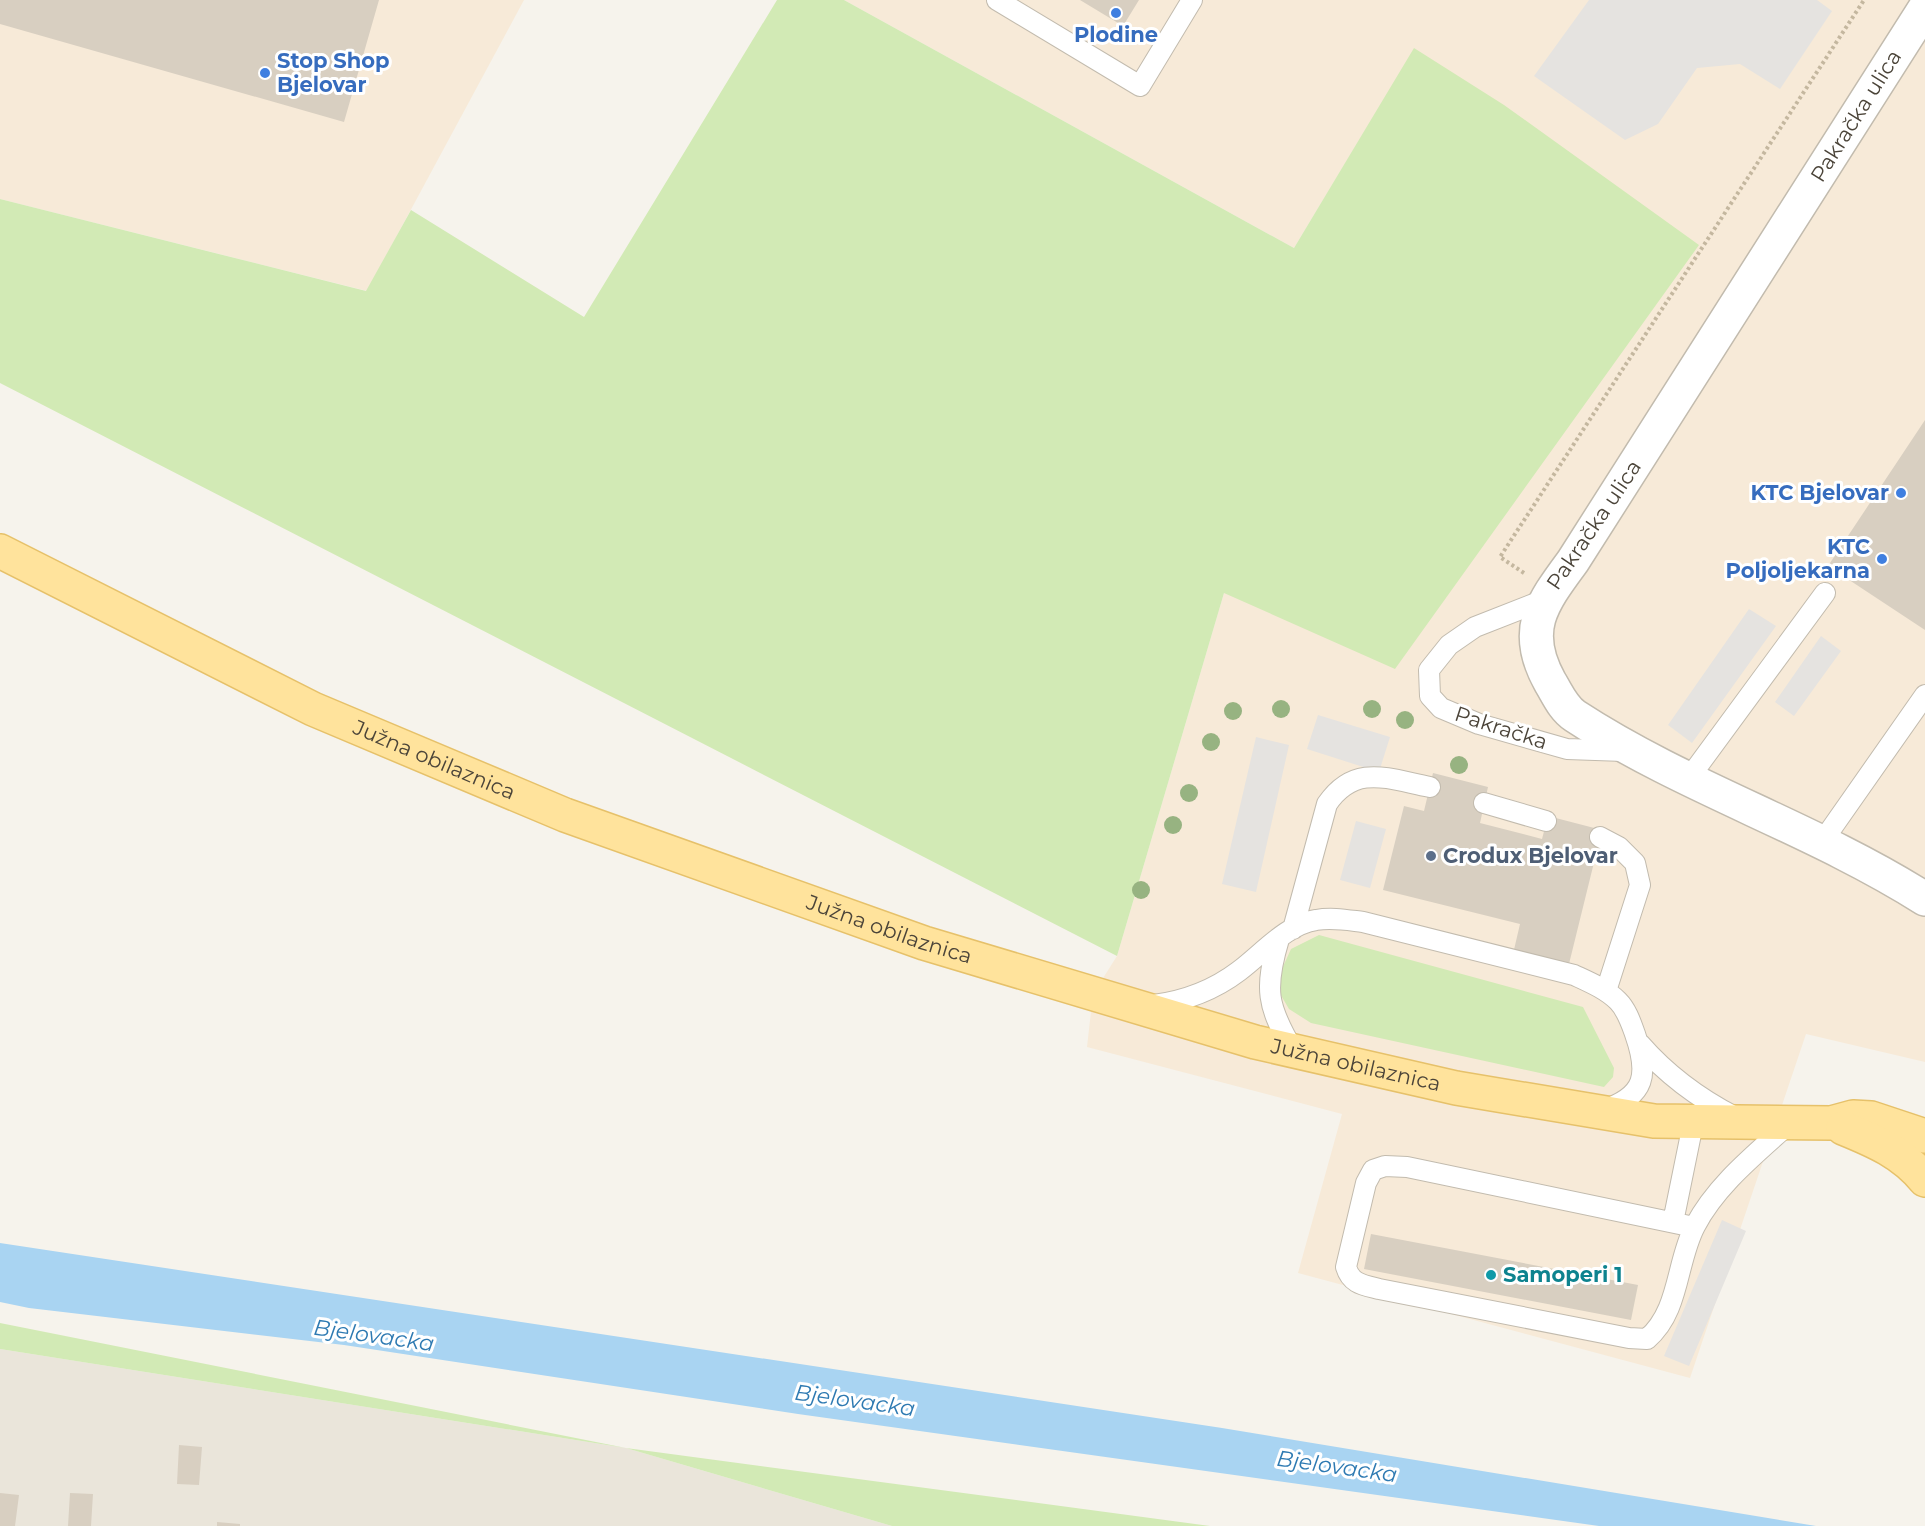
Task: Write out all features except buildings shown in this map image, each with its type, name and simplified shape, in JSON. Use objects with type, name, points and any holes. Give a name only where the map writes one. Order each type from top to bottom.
[{"type":"main road","name":"Južna obilaznica","points":[[0,551],[313,709],[565,815],[924,943],[1138,1008],[1293,1050],[1456,1088],[1654,1121],[1693,1124],[1831,1123],[1853,1117],[1871,1118],[1925,1136]]},
{"type":"main road","name":"Južna obilaznica","points":[[1831,1123],[1879,1142],[1906,1160],[1925,1180]]},
{"type":"street","name":"Pakračka ulica","points":[[1925,8],[1573,561],[1538,589],[1535,635],[1543,669],[1566,710],[1632,752],[1822,842],[1896,880],[1925,899]]},
{"type":"lane","points":[[997,0],[1140,86],[1192,0]]},
{"type":"lane","name":"Pakračka","points":[[1538,589],[1449,645],[1430,670],[1430,696],[1441,708],[1479,724],[1567,749],[1632,752]]},
{"type":"lane","points":[[1689,778],[1825,593]]},
{"type":"lane","points":[[1822,842],[1925,695]]},
{"type":"lane","points":[[1293,1050],[1278,1025],[1269,1000],[1270,970],[1286,934],[1327,804],[1336,790],[1352,778],[1377,777],[1430,787]]},
{"type":"lane","points":[[1484,803],[1546,821]]},
{"type":"lane","points":[[1600,837],[1619,847],[1635,863],[1640,885],[1606,991]]},
{"type":"lane","points":[[1138,1008],[1180,1002],[1212,987],[1237,973],[1286,934],[1314,920],[1337,919],[1363,922],[1574,975],[1606,991],[1620,1003],[1638,1042],[1644,1068],[1642,1082],[1634,1094],[1621,1104],[1598,1111]]},
{"type":"lane","points":[[1638,1042],[1660,1067],[1689,1090],[1749,1124]]},
{"type":"lane","points":[[1694,1227],[1407,1167],[1385,1166],[1373,1170],[1366,1183],[1346,1267],[1349,1276],[1357,1284],[1629,1338],[1647,1339],[1659,1328],[1667,1312],[1694,1227],[1712,1200],[1736,1172],[1792,1122]]},
{"type":"lane","points":[[1673,1222],[1693,1124]]},
{"type":"path","points":[[1538,589],[1500,557],[1864,0]]},
{"type":"shaded area","points":[[0,0],[524,0],[367,291],[0,199]]},
{"type":"shaded area","points":[[844,0],[1925,0],[1925,1062],[1806,1034],[1690,1378],[1298,1273],[1342,1114],[1087,1047],[1093,994],[1117,956],[1224,593],[1415,48],[1294,248]]},
{"type":"shaded area","points":[[1589,0],[1817,0],[1832,11],[1780,89],[1740,64],[1697,68],[1658,124],[1625,140],[1534,76]]},
{"type":"shaded area","points":[[1749,609],[1776,626],[1692,743],[1668,725]]},
{"type":"shaded area","points":[[1821,636],[1841,651],[1794,716],[1775,702]]},
{"type":"shaded area","points":[[1318,715],[1390,737],[1379,772],[1307,749]]},
{"type":"shaded area","points":[[1256,737],[1289,745],[1256,892],[1222,884]]},
{"type":"shaded area","points":[[1356,821],[1386,829],[1370,888],[1340,880]]},
{"type":"shaded area","points":[[1722,1220],[1746,1231],[1689,1366],[1664,1356]]},
{"type":"shaded area","points":[[0,1349],[626,1448],[892,1526],[0,1526]]},
{"type":"green space","points":[[777,0],[844,0],[1294,248],[1414,48],[1504,105],[1699,245],[1395,669],[1224,593],[1117,956],[0,383],[0,199],[366,291],[411,210],[584,317]]},
{"type":"green space","points":[[1319,935],[1583,1007],[1614,1068],[1613,1077],[1604,1087],[1311,1023],[1289,1009],[1279,992],[1281,971],[1291,949]]},
{"type":"green space","points":[[0,1323],[626,1448],[0,1349]]},
{"type":"green space","points":[[626,1448],[1210,1526],[892,1526]]},
{"type":"water","name":"Bjelovacka","points":[[0,1243],[1222,1428],[1816,1526],[1599,1526],[798,1414],[344,1345],[29,1308],[0,1302]]},
{"type":"place","name":"Plodine","points":[[1116,13]]},
{"type":"place","name":"Stop Shop Bjelovar","points":[[265,73]]},
{"type":"place","name":"KTC Bjelovar","points":[[1901,493]]},
{"type":"place","name":"KTC Poljoljekarna","points":[[1882,559]]},
{"type":"place","name":"Crodux Bjelovar","points":[[1431,856]]},
{"type":"place","name":"Samoperi 1","points":[[1491,1275]]}]
